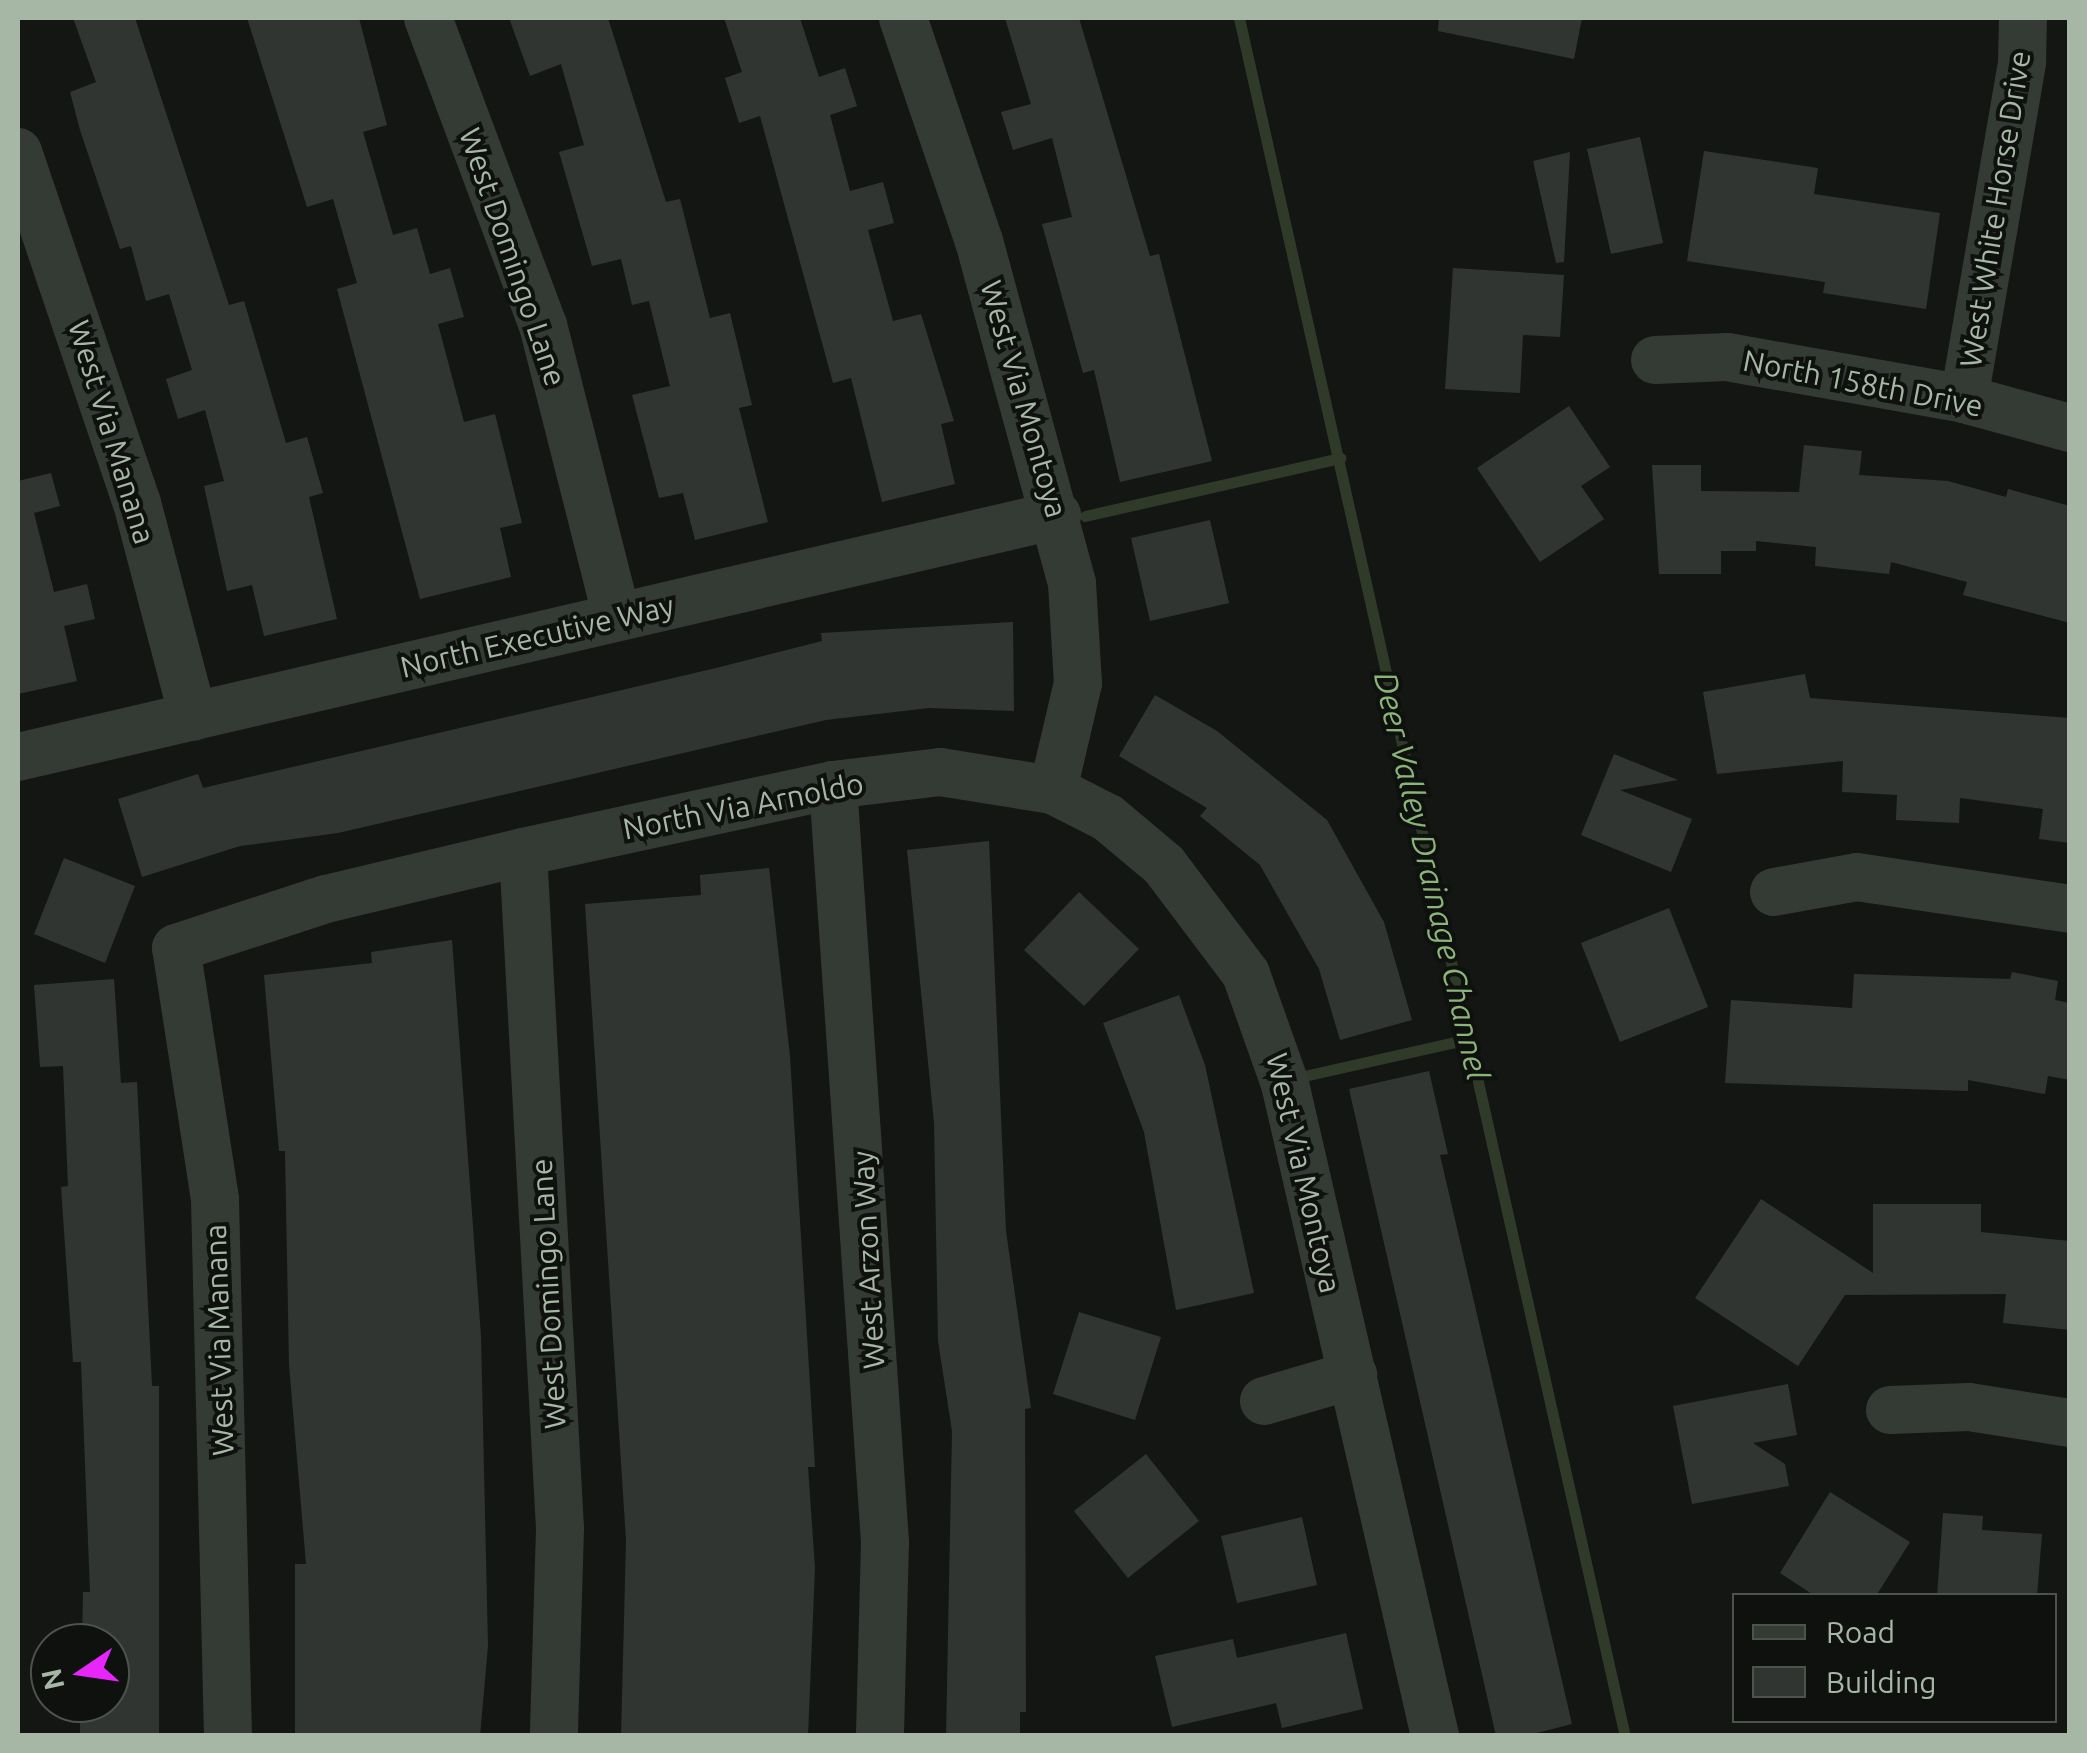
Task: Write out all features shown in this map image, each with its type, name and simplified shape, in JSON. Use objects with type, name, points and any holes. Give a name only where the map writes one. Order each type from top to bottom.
[{"type":"street","name":"West Domingo Lane","points":[[428,18],[544,326],[618,617]]},
{"type":"street","name":"West Via Montoya","points":[[902,18],[980,241],[1058,516],[1081,646],[1053,790]]},
{"type":"street","name":"West White Horse Drive","points":[[1964,399],[2016,99],[2022,18]]},
{"type":"street","name":"West Via Manana","points":[[18,152],[137,503],[193,716]]},
{"type":"street","name":"North 158th Drive","points":[[1654,360],[1727,357],[1964,399],[2070,428]]},
{"type":"street","name":"North Executive Way","points":[[18,757],[1058,516]]},
{"type":"street","name":"North Via Arnoldo","points":[[176,948],[326,899],[524,852],[832,785],[940,772],[1053,790],[1108,818],[1164,865],[1246,974]]},
{"type":"street","name":"West Arzon Way","points":[[832,785],[884,1542],[880,1736]]},
{"type":"street","name":"West Domingo Lane","points":[[524,852],[560,1528],[554,1736]]},
{"type":"street","points":[[1774,892],[1857,877],[2070,909]]},
{"type":"street","name":"West Via Manana","points":[[176,948],[215,1200],[228,1736]]},
{"type":"street","name":"West Via Montoya","points":[[1246,974],[1285,1084],[1435,1736]]},
{"type":"street","points":[[1264,1400],[1353,1375]]},
{"type":"street","points":[[1890,1410],[1969,1407],[2070,1423]]},
{"type":"building","points":[[73,18],[135,18],[229,305],[244,301],[286,443],[307,437],[323,493],[309,497],[337,619],[264,636],[252,585],[227,591],[204,486],[224,481],[205,410],[178,419],[166,379],[192,370],[169,294],[146,301],[131,246],[120,249],[70,92],[96,82]]},
{"type":"building","points":[[247,18],[359,18],[387,125],[363,132],[393,235],[417,228],[430,274],[450,268],[464,317],[438,324],[464,422],[495,414],[522,523],[500,528],[511,577],[420,599],[337,289],[357,283],[333,199],[307,207]]},
{"type":"building","points":[[509,18],[608,18],[666,202],[680,199],[710,318],[730,313],[752,405],[739,408],[768,522],[695,540],[683,493],[659,498],[632,395],[670,386],[649,301],[632,305],[621,259],[592,266],[559,152],[584,145],[561,64],[530,76]]},
{"type":"building","points":[[724,18],[800,18],[819,77],[845,68],[857,106],[830,115],[850,191],[883,182],[894,223],[868,230],[893,321],[921,314],[954,421],[941,424],[955,484],[882,502],[851,378],[833,383],[760,116],[739,123],[725,78],[742,72]]},
{"type":"building","points":[[1005,18],[1079,18],[1150,256],[1159,254],[1212,461],[1120,482],[1094,370],[1083,373],[1042,224],[1072,217],[1052,138],[1013,150],[1001,112],[1031,104]]},
{"type":"building","points":[[1439,18],[1582,18],[1574,59],[1438,31]]},
{"type":"building","points":[[1640,137],[1663,243],[1611,254],[1587,149]]},
{"type":"building","points":[[1704,151],[1818,168],[1814,194],[1940,213],[1926,309],[1823,293],[1825,282],[1687,261]]},
{"type":"building","points":[[1570,152],[1564,262],[1556,263],[1533,161]]},
{"type":"building","points":[[1453,268],[1564,275],[1560,337],[1523,335],[1520,393],[1445,389]]},
{"type":"building","points":[[1569,406],[1610,467],[1581,486],[1604,519],[1540,562],[1477,468]]},
{"type":"building","points":[[1804,445],[1862,451],[1859,475],[1948,481],[2006,497],[2008,489],[2070,506],[2070,623],[1963,595],[1967,582],[1891,562],[1889,574],[1815,566],[1816,547],[1756,541],[1756,551],[1721,551],[1721,574],[1659,574],[1652,465],[1701,465],[1701,491],[1799,492]]},
{"type":"building","points":[[51,473],[60,506],[34,513],[54,592],[87,584],[95,619],[64,626],[77,681],[18,694],[18,481]]},
{"type":"building","points":[[1210,520],[1229,603],[1150,621],[1131,538]]},
{"type":"building","points":[[1013,622],[1014,711],[929,708],[826,720],[338,833],[240,846],[142,877],[118,799],[198,774],[203,788],[716,668],[822,641],[821,633]]},
{"type":"building","points":[[1805,674],[1810,698],[2070,718],[2070,843],[2039,839],[2043,809],[1960,798],[1959,823],[1896,820],[1897,795],[1842,792],[1843,761],[1717,774],[1703,692]]},
{"type":"building","points":[[1155,695],[1217,731],[1327,820],[1384,922],[1412,1020],[1340,1040],[1319,969],[1260,865],[1200,816],[1207,808],[1119,756]]},
{"type":"building","points":[[1614,754],[1678,780],[1620,790],[1692,819],[1671,872],[1581,835]]},
{"type":"building","points":[[989,841],[1006,1231],[1031,1408],[1025,1409],[1026,1712],[1020,1712],[1020,1736],[946,1736],[952,1431],[938,1341],[934,1123],[907,850]]},
{"type":"building","points":[[64,858],[135,886],[105,963],[34,934]]},
{"type":"building","points":[[769,868],[790,1056],[815,1467],[808,1467],[815,1568],[808,1736],[621,1736],[626,1540],[585,904],[701,895],[700,875]]},
{"type":"building","points":[[1079,892],[1139,949],[1084,1006],[1024,950]]},
{"type":"building","points":[[1669,908],[1708,1007],[1620,1042],[1581,943]]},
{"type":"building","points":[[452,940],[481,1336],[488,1646],[480,1736],[295,1736],[295,1564],[306,1564],[289,1365],[285,1151],[279,1151],[264,975],[372,963],[371,952]]},
{"type":"building","points":[[2012,972],[2058,981],[2055,1000],[2070,1003],[2070,1080],[2048,1076],[2045,1094],[1968,1080],[1968,1091],[1725,1083],[1731,1000],[1852,1008],[1854,974],[2010,979]]},
{"type":"building","points":[[114,979],[121,1083],[137,1082],[152,1386],[159,1386],[159,1736],[80,1736],[80,1723],[130,1723],[130,1623],[82,1623],[83,1592],[90,1592],[81,1362],[73,1362],[61,1187],[68,1186],[63,1066],[40,1067],[34,985]]},
{"type":"building","points":[[1179,995],[1205,1065],[1254,1293],[1176,1310],[1144,1132],[1103,1023]]},
{"type":"building","points":[[1429,1071],[1448,1154],[1440,1155],[1572,1724],[1525,1736],[1496,1736],[1349,1089]]},
{"type":"building","points":[[1761,1199],[1873,1273],[1873,1204],[1981,1204],[1981,1232],[2070,1241],[2070,1330],[2003,1323],[2006,1294],[1845,1295],[1798,1366],[1695,1298]]},
{"type":"building","points":[[1079,1312],[1161,1337],[1135,1420],[1053,1394]]},
{"type":"building","points":[[1788,1384],[1797,1435],[1753,1443],[1785,1464],[1789,1486],[1692,1504],[1673,1406]]},
{"type":"building","points":[[1146,1454],[1199,1521],[1128,1578],[1074,1511]]},
{"type":"building","points":[[1830,1492],[1910,1542],[1878,1593],[1810,1593],[1780,1573]]},
{"type":"building","points":[[1943,1513],[1983,1516],[1982,1530],[2042,1534],[2037,1593],[1937,1593]]},
{"type":"building","points":[[1302,1517],[1317,1585],[1237,1603],[1221,1536]]},
{"type":"building","points":[[1346,1633],[1363,1709],[1282,1728],[1276,1703],[1172,1727],[1155,1656],[1233,1639],[1237,1658]]},
{"type":"waterway","name":"Deer Valley Drainage Channel","points":[[1239,18],[1625,1736]]},
{"type":"waterway","points":[[1085,516],[1340,458]]},
{"type":"waterway","points":[[1304,1076],[1468,1039]]}]
